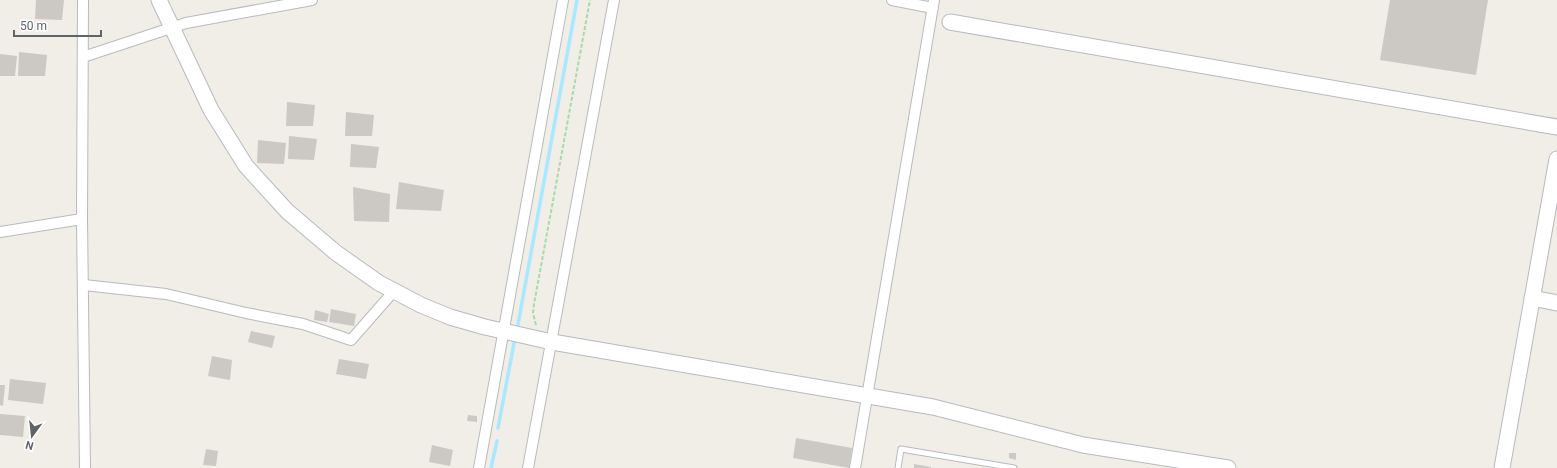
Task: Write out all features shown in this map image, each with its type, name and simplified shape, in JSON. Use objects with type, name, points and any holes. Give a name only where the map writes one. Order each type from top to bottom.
[{"type":"street","points":[[83,0],[82,219],[86,468]]},
{"type":"street","points":[[159,0],[211,110],[246,166],[287,211],[334,252],[379,283],[421,305],[450,317],[532,338],[933,407],[1083,445],[1176,464],[1228,468]]},
{"type":"street","points":[[83,57],[186,23],[312,0]]},
{"type":"street","points":[[479,468],[506,332],[563,0]]},
{"type":"street","points":[[528,468],[614,0]]},
{"type":"street","points":[[855,468],[933,4],[892,0]]},
{"type":"street","points":[[950,22],[1557,127]]},
{"type":"street","points":[[1502,468],[1557,159]]},
{"type":"street","points":[[0,232],[82,219]]},
{"type":"street","points":[[84,286],[166,294],[246,313],[303,324],[351,340],[394,291]]},
{"type":"street","points":[[1532,298],[1557,303]]},
{"type":"lane","points":[[898,468],[901,449],[1014,468]]},
{"type":"path","points":[[532,338],[537,324],[533,313],[534,304],[590,0]]},
{"type":"building","points":[[36,0],[64,0],[62,20],[35,19]]},
{"type":"building","points":[[1390,0],[1488,0],[1476,75],[1380,60]]},
{"type":"building","points":[[19,52],[47,55],[45,76],[18,76]]},
{"type":"building","points":[[0,54],[17,56],[15,76],[0,76]]},
{"type":"building","points":[[287,102],[315,105],[313,126],[286,126]]},
{"type":"building","points":[[346,112],[374,115],[372,136],[345,136]]},
{"type":"building","points":[[289,136],[317,139],[314,160],[288,159]]},
{"type":"building","points":[[258,140],[286,143],[284,164],[257,163]]},
{"type":"building","points":[[351,144],[379,147],[376,168],[350,167]]},
{"type":"building","points":[[399,182],[444,190],[441,211],[396,209]]},
{"type":"building","points":[[353,187],[390,194],[389,222],[354,221]]},
{"type":"building","points":[[331,309],[356,314],[354,326],[329,322]]},
{"type":"building","points":[[315,310],[329,314],[327,322],[314,320]]},
{"type":"building","points":[[251,331],[275,336],[272,348],[248,342]]},
{"type":"building","points":[[212,356],[232,360],[230,380],[208,376]]},
{"type":"building","points":[[339,359],[369,364],[366,379],[336,374]]},
{"type":"building","points":[[10,379],[46,383],[43,404],[8,400]]},
{"type":"building","points":[[0,385],[5,385],[3,406],[0,405]]},
{"type":"building","points":[[0,414],[25,416],[23,437],[0,435]]},
{"type":"building","points":[[468,415],[477,416],[477,422],[467,421]]},
{"type":"building","points":[[796,438],[852,448],[849,468],[793,458]]},
{"type":"building","points":[[432,445],[453,450],[450,466],[429,462]]},
{"type":"building","points":[[206,449],[218,451],[216,466],[203,465]]},
{"type":"building","points":[[1009,453],[1016,453],[1016,460],[1009,458]]},
{"type":"building","points":[[914,464],[931,467],[931,468],[914,468]]},
{"type":"waterway","points":[[517,330],[577,0]]},
{"type":"waterway","points":[[498,428],[515,338]]},
{"type":"waterway","points":[[491,468],[497,441]]}]
